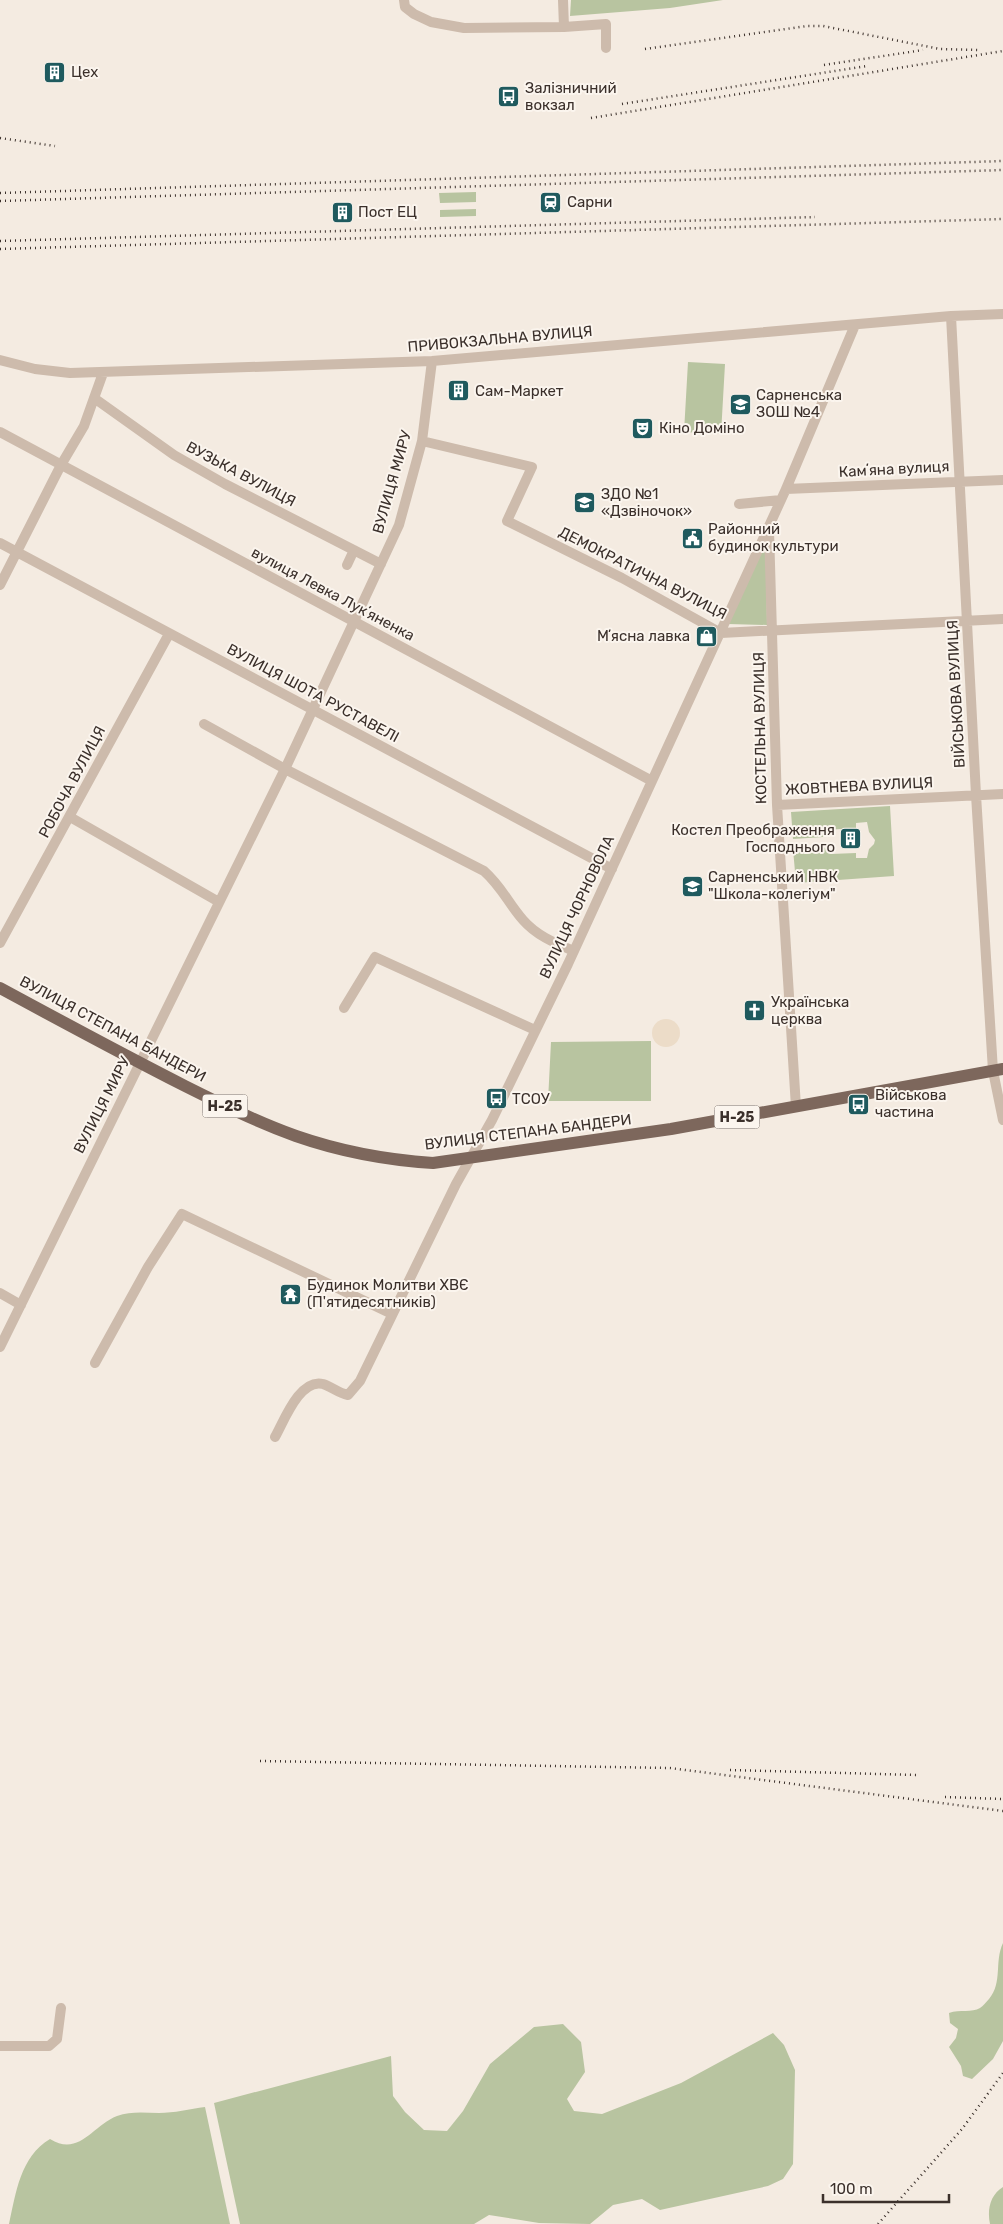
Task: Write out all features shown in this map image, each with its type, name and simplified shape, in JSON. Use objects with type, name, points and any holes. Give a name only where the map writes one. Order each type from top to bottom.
[{"type":"main road","name":"ВУЛИЦЯ СТЕПАНА БАНДЕРИ","points":[[0,988],[140,1063],[251,1119],[297,1136],[394,1160],[433,1163],[470,1159],[671,1129],[998,1070]]},
{"type":"street","points":[[404,0],[405,7],[414,14],[431,22],[464,28],[564,27],[606,24],[606,48]]},
{"type":"street","points":[[563,0],[564,27]]},
{"type":"street","name":"ПРИВОКЗАЛЬНА ВУЛИЦЯ","points":[[0,360],[35,369],[70,373],[432,361],[951,316],[1003,314]]},
{"type":"street","name":"ВІЙСЬКОВА ВУЛИЦЯ","points":[[951,316],[976,795],[1003,1120]]},
{"type":"street","name":"ВУЛИЦЯ ЧОРНОВОЛА","points":[[275,1437],[301,1391],[310,1384],[322,1384],[339,1394],[348,1395],[354,1389],[470,1159],[492,1120],[574,951],[786,489],[855,325]]},
{"type":"street","name":"ВУЛИЦЯ МИРУ","points":[[0,1346],[285,769],[399,525],[422,441],[432,361]]},
{"type":"street","points":[[0,585],[61,464],[84,426],[103,373]]},
{"type":"street","name":"ВУЗЬКА ВУЛИЦЯ","points":[[94,398],[174,455],[381,564]]},
{"type":"street","name":"вулиця Левка Лукʼяненка","points":[[0,432],[652,781]]},
{"type":"street","name":"ДЕМОКРАТИЧНА ВУЛИЦЯ","points":[[422,441],[532,466],[505,527],[622,578],[720,633],[772,632],[1003,619]]},
{"type":"street","name":"Камʼяна вулиця","points":[[786,489],[1003,480]]},
{"type":"street","points":[[739,504],[781,500]]},
{"type":"street","name":"КОСТЕЛЬНА ВУЛИЦЯ","points":[[768,527],[777,805],[796,1107]]},
{"type":"street","name":"ВУЛИЦЯ ШОТА РУСТАВЕЛІ","points":[[0,543],[612,869]]},
{"type":"street","points":[[347,565],[354,550]]},
{"type":"street","name":"РОБОЧА ВУЛИЦЯ","points":[[0,943],[169,634]]},
{"type":"street","points":[[204,724],[285,769],[484,871],[499,885],[524,920],[542,937],[574,951]]},
{"type":"street","name":"ЖОВТНЕВА ВУЛИЦЯ","points":[[777,805],[1003,794]]},
{"type":"street","points":[[70,817],[219,902]]},
{"type":"street","points":[[344,1008],[375,957],[535,1030]]},
{"type":"street","points":[[96,1363],[148,1267],[182,1214],[392,1314]]},
{"type":"street","points":[[0,1294],[21,1306]]},
{"type":"street","points":[[0,2046],[50,2046],[57,2040],[61,2008]]},
{"type":"green space","points":[[571,0],[723,0],[670,8],[570,16]]},
{"type":"green space","points":[[476,192],[476,202],[440,203],[439,193]]},
{"type":"green space","points":[[476,209],[476,216],[440,217],[440,210]]},
{"type":"green space","points":[[688,362],[725,364],[721,434],[684,432]]},
{"type":"green space","points":[[766,541],[767,625],[728,624]]},
{"type":"green space","points":[[890,806],[894,876],[796,883],[793,849],[823,846],[831,854],[856,853],[856,858],[867,858],[869,849],[875,840],[869,832],[867,822],[856,823],[856,828],[826,830],[823,837],[793,839],[791,812]]},
{"type":"green space","points":[[651,1041],[651,1101],[548,1101],[551,1042]]},
{"type":"green space","points":[[1003,1943],[1003,2041],[993,2059],[972,2079],[963,2076],[961,2066],[949,2047],[956,2038],[958,2029],[950,2023],[949,2013],[977,2009],[989,1999],[996,1986],[1000,1950]]},
{"type":"green space","points":[[563,2024],[581,2042],[585,2072],[567,2099],[574,2111],[602,2114],[681,2083],[773,2033],[784,2045],[795,2070],[793,2164],[783,2179],[768,2186],[660,2210],[642,2199],[613,2205],[590,2224],[539,2223],[489,2215],[474,2224],[240,2224],[214,2103],[391,2056],[393,2096],[405,2112],[424,2130],[447,2131],[463,2111],[490,2064],[534,2027]]},
{"type":"green space","points":[[205,2107],[230,2224],[9,2224],[17,2188],[26,2166],[40,2147],[50,2139],[60,2144],[77,2142],[122,2114],[159,2113]]},
{"type":"green space","points":[[1003,2187],[1003,2224],[990,2224],[990,2203],[995,2194]]},
{"type":"shaded area","points":[[666,1019],[676,1023],[680,1033],[676,1043],[666,1047],[656,1043],[652,1033],[656,1023]]},
{"type":"railway","points":[[645,49],[807,26],[823,26],[940,49],[981,50]]},
{"type":"railway","points":[[824,65],[923,50]]},
{"type":"railway","points":[[591,118],[1003,51]]},
{"type":"railway","points":[[622,104],[867,66]]},
{"type":"railway","points":[[0,138],[55,146]]},
{"type":"railway","points":[[0,193],[1003,161]]},
{"type":"railway","points":[[0,201],[1003,170]]},
{"type":"railway","points":[[0,241],[815,217]]},
{"type":"railway","points":[[0,249],[1003,219]]},
{"type":"railway","points":[[260,1761],[670,1768],[1003,1811]]},
{"type":"railway","points":[[730,1770],[917,1775]]},
{"type":"railway","points":[[945,1797],[1003,1799]]},
{"type":"railway","points":[[878,2224],[962,2129],[1003,2073]]},
{"type":"place","name":"Цех","points":[[55,72]]},
{"type":"place","name":"Залізничний вокзал","points":[[509,97]]},
{"type":"place","name":"Сарни","points":[[551,202]]},
{"type":"place","name":"Пост ЕЦ","points":[[342,212]]},
{"type":"place","name":"Сам-Маркет","points":[[459,391]]},
{"type":"place","name":"Сарненська ЗОШ №4","points":[[740,404]]},
{"type":"place","name":"Кіно Доміно","points":[[643,428]]},
{"type":"place","name":"ЗДО №1 «Дзвіночок»","points":[[585,503]]},
{"type":"place","name":"Районний будинок культури","points":[[692,538]]},
{"type":"place","name":"Мʼясна лавка","points":[[706,636]]},
{"type":"place","name":"Костел Преображення Господнього","points":[[851,839]]},
{"type":"place","name":"Сарненський НВК \"Школа-колегіум\"","points":[[692,886]]},
{"type":"place","name":"Українська церква","points":[[755,1011]]},
{"type":"place","name":"ТСОУ","points":[[496,1099]]},
{"type":"place","name":"Військова частина","points":[[859,1104]]},
{"type":"place","name":"Будинок Молитви ХВЄ (П'ятидесятників)","points":[[291,1294]]}]
